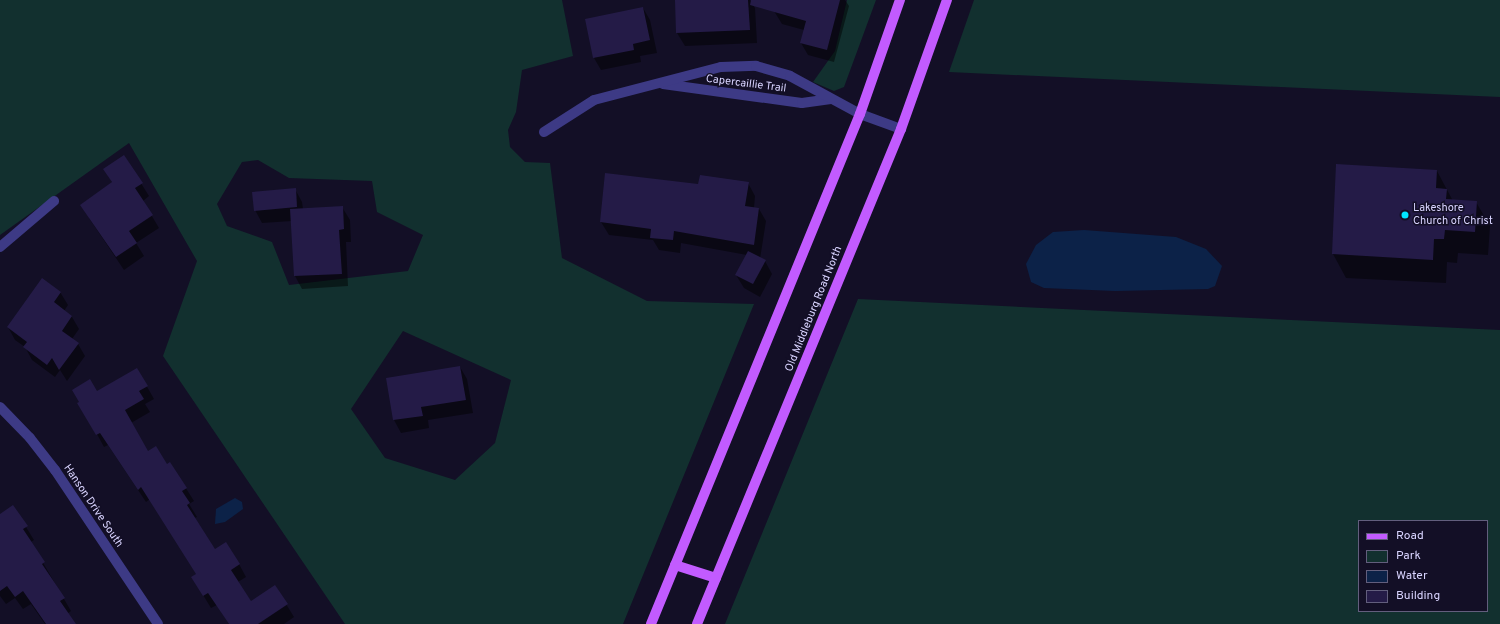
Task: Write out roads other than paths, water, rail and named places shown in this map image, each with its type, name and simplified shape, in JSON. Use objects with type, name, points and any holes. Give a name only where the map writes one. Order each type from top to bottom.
[{"type":"main road","points":[[651,624],[860,114],[900,0]]},
{"type":"main road","name":"Old Middleburg Road North","points":[[697,624],[901,129],[947,0]]},
{"type":"main road","points":[[675,565],[716,578]]},
{"type":"street","name":"Capercaillie Trail","points":[[544,132],[594,100],[721,67],[756,66],[790,76],[860,114],[901,129]]},
{"type":"street","name":"Capercaillie Trail","points":[[658,83],[802,103],[831,99]]},
{"type":"street","points":[[0,247],[54,201]]},
{"type":"street","name":"Hanson Drive South","points":[[0,407],[30,438],[55,470],[158,624]]},
{"type":"water","points":[[1084,230],[1176,237],[1206,249],[1222,266],[1215,286],[1208,289],[1115,291],[1044,288],[1031,282],[1026,264],[1036,245],[1053,232]]},
{"type":"water","points":[[235,498],[242,502],[243,509],[225,522],[215,524],[216,509]]},
{"type":"place","name":"Lakeshore Church of Christ","points":[[1405,215]]}]
